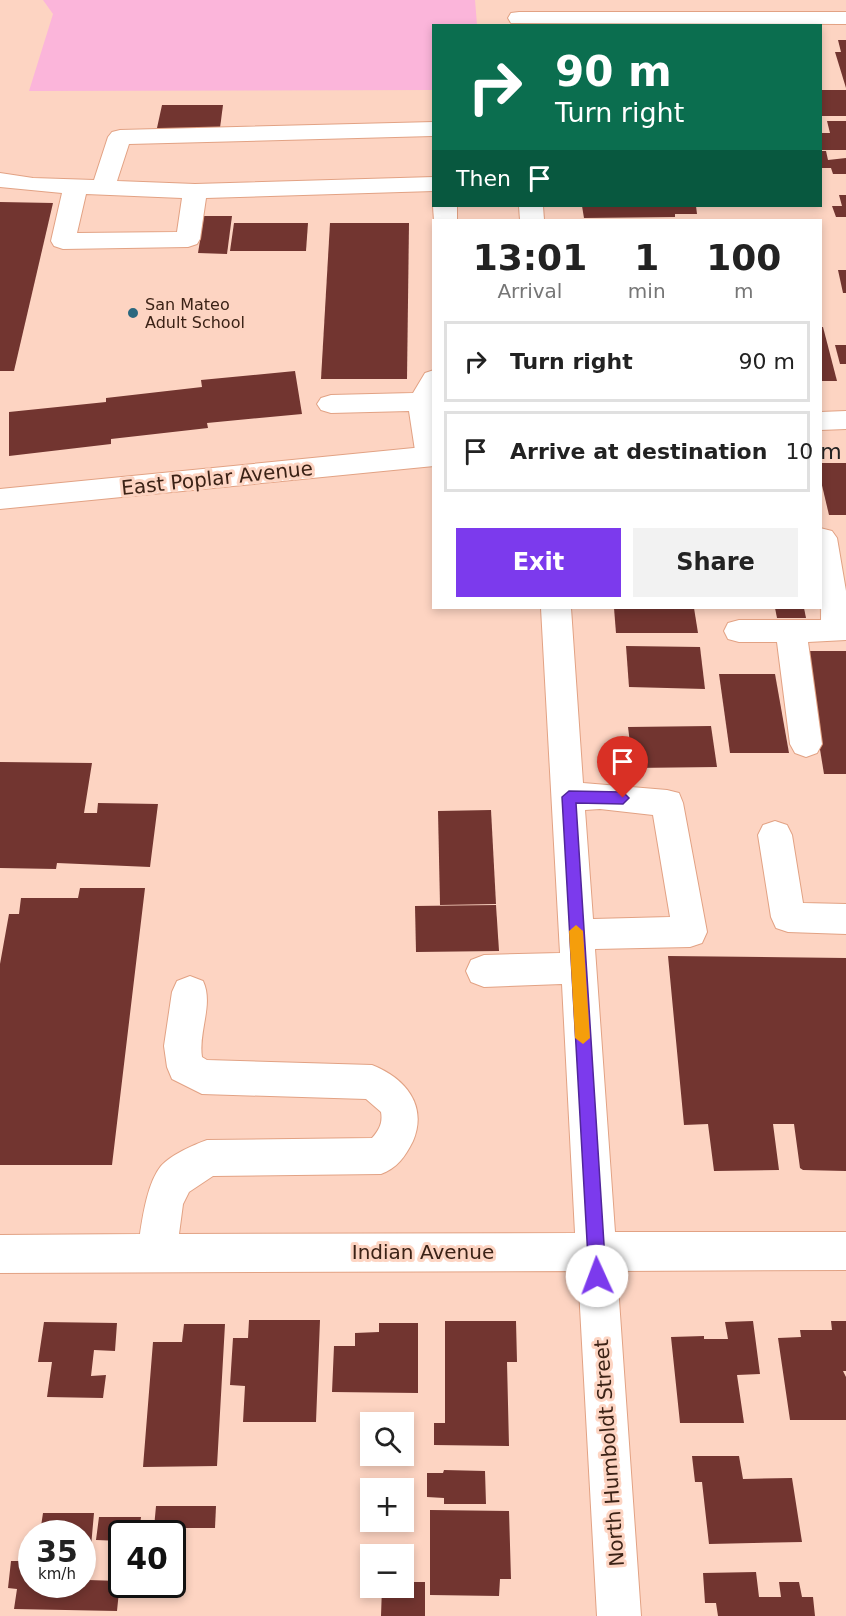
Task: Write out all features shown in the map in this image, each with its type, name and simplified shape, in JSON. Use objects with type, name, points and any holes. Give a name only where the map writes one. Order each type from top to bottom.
[{"type":"street","points":[[519,15],[846,18]]},
{"type":"street","points":[[104,188],[120,137],[432,130]]},
{"type":"street","points":[[0,180],[76,187],[195,191],[432,184]]},
{"type":"street","points":[[76,187],[63,241],[188,239],[195,191]]},
{"type":"street","points":[[331,404],[427,390],[432,457]]},
{"type":"street","points":[[822,421],[846,420]]},
{"type":"street","name":"East Poplar Avenue","points":[[0,499],[432,457]]},
{"type":"street","points":[[739,631],[842,631],[830,536]]},
{"type":"street","name":"North Humboldt Street","points":[[556,609],[619,1616]]},
{"type":"street","points":[[791,631],[806,744]]},
{"type":"street","points":[[484,971],[577,951],[690,932],[667,803],[600,796],[569,797]]},
{"type":"street","points":[[776,835],[788,917],[846,919]]},
{"type":"street","points":[[157,1253],[164,1203],[175,1179],[207,1158],[381,1156],[396,1141],[402,1118],[398,1102],[386,1089],[372,1082],[202,1077],[185,1066],[182,1046],[190,992]]},
{"type":"street","name":"Indian Avenue","points":[[0,1254],[846,1251]]},
{"type":"shaded area","points":[[43,0],[475,0],[477,24],[432,24],[432,90],[29,91],[53,14]]},
{"type":"building","points":[[838,40],[846,40],[846,88],[835,52],[841,52]]},
{"type":"building","points":[[822,90],[846,90],[846,116],[822,116]]},
{"type":"building","points":[[162,105],[223,105],[220,128],[157,128]]},
{"type":"building","points":[[827,121],[846,121],[846,150],[822,150],[822,133],[830,133]]},
{"type":"building","points":[[822,151],[826,151],[828,160],[846,158],[846,174],[833,174],[831,168],[822,168]]},
{"type":"building","points":[[839,195],[846,195],[846,217],[836,217],[832,206],[842,206]]},
{"type":"building","points":[[0,202],[53,203],[14,371],[0,371]]},
{"type":"building","points":[[582,207],[696,207],[697,214],[675,214],[675,217],[584,218]]},
{"type":"building","points":[[204,216],[232,216],[227,254],[198,253]]},
{"type":"building","points":[[234,223],[308,223],[306,251],[230,251]]},
{"type":"building","points":[[330,223],[409,223],[407,379],[321,379]]},
{"type":"building","points":[[838,270],[846,270],[846,293],[843,293]]},
{"type":"building","points":[[822,327],[823,327],[837,381],[822,381]]},
{"type":"building","points":[[835,345],[846,345],[846,364],[840,364]]},
{"type":"building","points":[[295,371],[302,414],[207,423],[208,428],[111,439],[111,444],[9,456],[9,412],[106,402],[106,398],[202,387],[201,380]]},
{"type":"building","points":[[822,463],[846,463],[846,515],[829,515],[822,485]]},
{"type":"building","points":[[614,609],[694,609],[698,633],[616,633]]},
{"type":"building","points":[[775,609],[804,609],[806,618],[777,618]]},
{"type":"building","points":[[626,646],[700,647],[705,689],[629,687]]},
{"type":"building","points":[[804,651],[846,651],[846,774],[824,774]]},
{"type":"building","points":[[719,674],[775,674],[789,753],[730,753]]},
{"type":"building","points":[[711,726],[717,767],[633,768],[628,727]]},
{"type":"building","points":[[0,762],[92,763],[84,813],[97,813],[98,803],[158,804],[150,867],[57,863],[56,869],[0,868]]},
{"type":"building","points":[[491,810],[496,904],[440,905],[438,811]]},
{"type":"building","points":[[80,888],[145,888],[112,1165],[0,1165],[0,964],[9,914],[19,914],[21,898],[78,898]]},
{"type":"building","points":[[496,905],[499,951],[416,952],[415,906]]},
{"type":"building","points":[[668,956],[846,958],[846,1171],[803,1170],[800,1168],[794,1124],[773,1124],[779,1170],[714,1171],[708,1124],[684,1125]]},
{"type":"building","points":[[249,1320],[320,1320],[316,1422],[243,1422],[245,1386],[230,1385],[233,1338],[248,1338]]},
{"type":"building","points":[[445,1321],[516,1321],[517,1362],[507,1362],[509,1446],[434,1445],[434,1423],[445,1423]]},
{"type":"building","points":[[753,1321],[760,1374],[737,1375],[744,1423],[680,1423],[671,1337],[704,1336],[704,1339],[728,1339],[725,1322]]},
{"type":"building","points":[[831,1321],[846,1321],[846,1371],[843,1371],[846,1377],[846,1420],[790,1420],[778,1338],[801,1337],[800,1330],[832,1330]]},
{"type":"building","points":[[44,1322],[117,1323],[115,1351],[94,1350],[91,1376],[106,1375],[103,1398],[47,1397],[52,1362],[38,1362]]},
{"type":"building","points":[[379,1323],[418,1323],[418,1393],[332,1392],[334,1346],[355,1346],[355,1333],[379,1332]]},
{"type":"building","points":[[184,1324],[225,1324],[217,1466],[143,1467],[153,1342],[182,1342]]},
{"type":"building","points":[[692,1456],[739,1456],[743,1479],[792,1478],[802,1542],[709,1544],[702,1482],[695,1482]]},
{"type":"building","points":[[444,1470],[485,1471],[486,1504],[444,1504],[444,1498],[427,1497],[427,1473],[443,1473]]},
{"type":"building","points":[[156,1506],[216,1506],[215,1528],[186,1528],[186,1520],[155,1520]]},
{"type":"building","points":[[430,1510],[509,1511],[511,1579],[500,1579],[499,1596],[430,1595]]},
{"type":"building","points":[[43,1513],[94,1513],[93,1520],[42,1520]]},
{"type":"building","points":[[99,1517],[141,1517],[141,1520],[108,1520],[108,1540],[96,1540]]},
{"type":"building","points":[[11,1561],[18,1561],[18,1598],[96,1598],[96,1580],[108,1581],[108,1598],[118,1598],[117,1611],[14,1609],[17,1589],[8,1588]]},
{"type":"building","points":[[756,1572],[759,1597],[781,1597],[779,1582],[799,1582],[802,1597],[813,1597],[815,1616],[718,1616],[716,1603],[705,1603],[703,1573]]},
{"type":"building","points":[[414,1582],[425,1582],[425,1616],[381,1616],[382,1598],[414,1598]]},
{"type":"slow traffic","points":[[576,931],[583,1038]]},
{"type":"place","name":"San Mateo Adult School","points":[[133,313]]},
{"type":"route","points":[[597,1276],[569,797],[623,798]]}]
